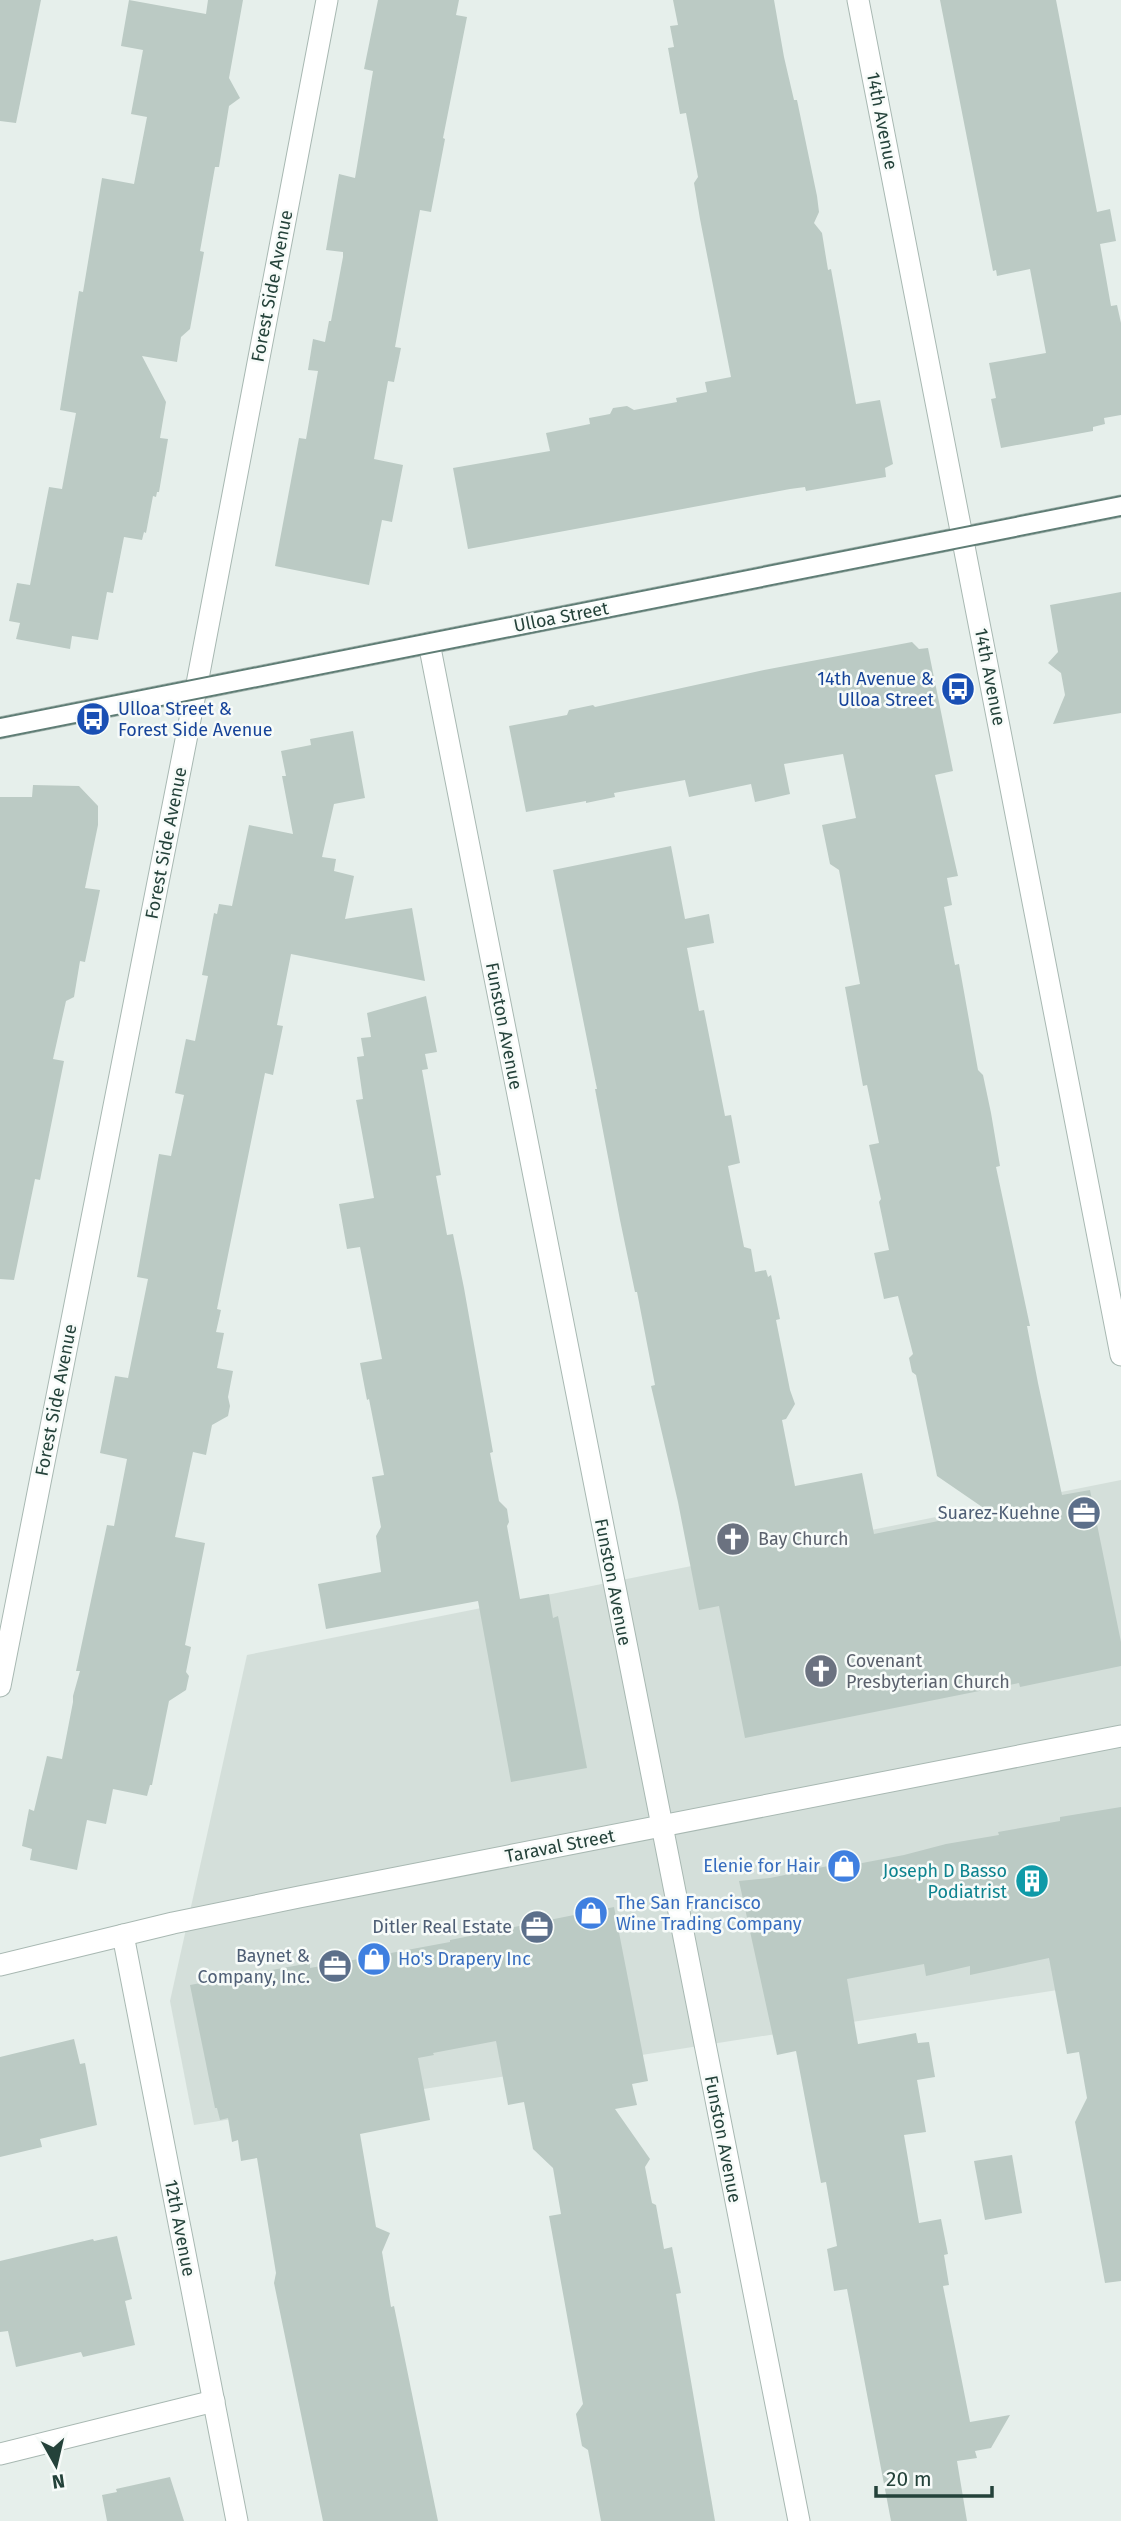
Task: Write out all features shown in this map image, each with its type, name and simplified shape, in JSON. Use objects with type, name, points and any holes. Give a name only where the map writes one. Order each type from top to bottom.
[{"type":"street","name":"Forest Side Avenue","points":[[0,1686],[196,689],[327,0]]},
{"type":"street","name":"14th Avenue","points":[[858,0],[1121,1354]]},
{"type":"street","name":"Ulloa Street","points":[[0,727],[1121,506]]},
{"type":"street","name":"Funston Avenue","points":[[429,643],[799,2521]]},
{"type":"street","name":"Taraval Street","points":[[0,1965],[299,1897],[1121,1736]]},
{"type":"street","name":"12th Avenue","points":[[123,1935],[237,2521]]},
{"type":"street","points":[[0,2454],[214,2401]]},
{"type":"shaded area","points":[[1121,1480],[1121,1980],[194,2125],[170,2001],[247,1655]]},
{"type":"building","points":[[0,0],[41,0],[16,123],[0,121]]},
{"type":"building","points":[[129,0],[206,14],[208,0],[243,0],[229,78],[240,98],[229,106],[219,167],[215,167],[190,329],[181,337],[177,362],[142,356],[166,402],[160,438],[168,439],[159,492],[156,497],[153,496],[146,533],[144,532],[142,540],[124,537],[113,593],[107,592],[98,640],[72,636],[70,649],[16,639],[20,623],[9,621],[17,583],[30,585],[49,487],[62,489],[76,413],[60,410],[79,291],[83,292],[102,178],[134,184],[147,117],[131,114],[143,50],[121,46]]},
{"type":"building","points":[[378,0],[459,0],[456,15],[467,17],[431,212],[420,210],[395,347],[401,348],[394,382],[388,381],[374,459],[403,465],[392,522],[382,520],[369,585],[275,566],[299,438],[306,439],[318,371],[308,370],[313,339],[325,342],[343,257],[343,252],[326,250],[339,174],[355,178],[373,71],[364,69]]},
{"type":"building","points":[[673,0],[774,0],[784,57],[794,100],[797,100],[817,196],[819,212],[814,223],[822,233],[828,270],[831,269],[856,404],[880,400],[893,464],[885,468],[886,477],[806,491],[805,487],[790,489],[468,549],[453,468],[550,451],[546,433],[590,424],[589,418],[610,414],[613,408],[627,406],[634,410],[677,402],[676,398],[707,392],[705,382],[731,377],[700,219],[694,183],[698,177],[686,113],[680,114],[668,48],[674,47],[670,26],[678,25]]},
{"type":"building","points":[[940,0],[1056,0],[1097,212],[1110,209],[1116,241],[1100,244],[1111,306],[1117,305],[1121,323],[1121,415],[1104,418],[1105,424],[1093,427],[1093,431],[1001,448],[991,399],[996,398],[989,363],[1046,353],[1030,269],[997,276],[996,270],[993,271]]},
{"type":"building","points":[[1121,592],[1121,713],[1053,724],[1065,695],[1061,673],[1048,663],[1058,652],[1050,605]]},
{"type":"building","points":[[912,642],[919,649],[928,648],[953,771],[935,775],[958,876],[947,878],[952,905],[944,907],[955,965],[959,964],[978,1070],[983,1075],[991,1113],[1000,1166],[996,1167],[1030,1326],[1027,1326],[1038,1383],[1062,1495],[1090,1490],[1121,1642],[1121,1666],[1020,1687],[1019,1683],[745,1738],[719,1606],[699,1610],[651,1386],[655,1385],[620,1220],[553,870],[671,846],[685,919],[709,914],[714,943],[687,948],[699,1011],[704,1010],[725,1116],[731,1115],[740,1163],[728,1166],[744,1247],[751,1249],[755,1272],[766,1270],[768,1277],[771,1275],[780,1319],[776,1320],[795,1404],[786,1419],[782,1420],[795,1486],[862,1473],[874,1534],[988,1511],[937,1476],[916,1375],[912,1372],[909,1358],[913,1354],[898,1296],[884,1299],[874,1253],[889,1250],[869,1145],[879,1143],[867,1085],[863,1086],[845,987],[860,984],[839,870],[830,864],[822,825],[856,818],[843,754],[784,764],[790,794],[755,802],[751,784],[689,797],[685,780],[614,793],[615,797],[586,803],[526,812],[509,726],[567,715],[569,710],[593,705],[595,707],[764,670]]},
{"type":"building","points":[[353,731],[365,798],[334,804],[322,857],[336,859],[334,871],[354,876],[345,919],[412,908],[425,981],[291,954],[277,1025],[283,1026],[273,1075],[265,1073],[217,1309],[221,1310],[216,1332],[224,1333],[217,1368],[233,1371],[228,1397],[230,1406],[228,1416],[212,1425],[206,1455],[193,1452],[175,1537],[205,1543],[185,1645],[191,1647],[186,1690],[169,1701],[152,1785],[147,1796],[113,1789],[106,1824],[87,1820],[77,1870],[30,1860],[32,1849],[22,1846],[29,1809],[34,1811],[47,1756],[62,1759],[80,1671],[76,1671],[107,1525],[114,1526],[127,1459],[100,1453],[115,1376],[128,1378],[148,1279],[137,1277],[159,1154],[171,1156],[184,1095],[175,1093],[186,1039],[195,1041],[208,976],[202,975],[214,913],[217,914],[219,904],[232,906],[249,825],[293,834],[282,776],[286,776],[281,751],[311,745],[310,739]]},
{"type":"building","points":[[33,785],[79,786],[98,806],[98,825],[85,888],[100,890],[85,962],[80,961],[74,997],[66,1001],[53,1059],[64,1061],[40,1180],[35,1179],[14,1280],[0,1279],[0,797],[32,797]]},
{"type":"building","points":[[426,996],[437,1052],[425,1054],[428,1069],[422,1070],[441,1175],[436,1176],[447,1235],[453,1234],[464,1288],[499,1501],[507,1509],[507,1526],[520,1599],[549,1594],[553,1618],[558,1616],[587,1768],[511,1782],[478,1601],[326,1629],[318,1584],[381,1572],[376,1536],[381,1527],[372,1477],[384,1475],[360,1363],[382,1359],[360,1247],[347,1249],[339,1204],[374,1198],[356,1100],[363,1099],[357,1057],[364,1056],[361,1038],[371,1037],[367,1013]]},
{"type":"building","points":[[1121,1807],[1121,2281],[1105,2283],[1075,2122],[1087,2098],[1079,2052],[1067,2054],[1049,1958],[970,1975],[970,1966],[926,1976],[924,1964],[847,1979],[858,2044],[916,2033],[918,2043],[929,2042],[935,2077],[917,2080],[926,2132],[904,2135],[919,2223],[941,2219],[948,2254],[944,2255],[949,2285],[943,2286],[970,2422],[1010,2415],[991,2448],[975,2451],[977,2458],[957,2461],[967,2521],[891,2521],[847,2289],[834,2291],[827,2249],[837,2246],[826,2182],[821,2183],[796,2051],[777,2055],[739,1881],[770,1878],[857,1860],[857,1864],[904,1855],[946,1844],[999,1835],[998,1832],[1060,1821],[1060,1817]]},
{"type":"building","points":[[614,1907],[648,2081],[632,2084],[637,2105],[615,2109],[650,2159],[645,2167],[652,2203],[656,2205],[664,2249],[672,2247],[681,2293],[676,2294],[715,2521],[601,2521],[588,2450],[582,2446],[576,2414],[583,2404],[549,2216],[561,2214],[553,2168],[533,2149],[524,2102],[508,2105],[496,2041],[418,2058],[430,2120],[360,2134],[376,2227],[390,2233],[382,2252],[391,2307],[394,2306],[438,2521],[323,2521],[274,2283],[276,2273],[257,2158],[241,2161],[238,2140],[232,2142],[228,2118],[220,2120],[215,2108],[190,1985],[310,1963],[310,1968]]},
{"type":"building","points":[[74,2039],[80,2064],[85,2063],[97,2125],[40,2139],[42,2147],[0,2157],[0,2057]]},
{"type":"building","points":[[1012,2155],[1022,2213],[985,2220],[974,2161]]},
{"type":"building","points":[[117,2236],[132,2299],[125,2301],[135,2345],[83,2357],[81,2352],[16,2367],[8,2331],[0,2332],[0,2261]]},
{"type":"building","points":[[170,2477],[184,2521],[107,2521],[102,2495],[117,2492],[116,2489]]},
{"type":"tram line","points":[[0,718],[1121,496]]},
{"type":"tram line","points":[[0,738],[1121,516]]},
{"type":"place","name":"14th Avenue & Ulloa Street","points":[[958,689]]},
{"type":"place","name":"Ulloa Street & Forest Side Avenue","points":[[93,719]]},
{"type":"place","name":"Suarez-Kuehne","points":[[1084,1513]]},
{"type":"place","name":"Bay Church","points":[[733,1539]]},
{"type":"place","name":"Covenant Presbyterian Church","points":[[821,1671]]},
{"type":"place","name":"Elenie for Hair","points":[[844,1866]]},
{"type":"place","name":"Joseph D Basso Podiatrist","points":[[1032,1881]]},
{"type":"place","name":"The San Francisco Wine Trading Company","points":[[591,1913]]},
{"type":"place","name":"Ditler Real Estate","points":[[537,1927]]},
{"type":"place","name":"Ho's Drapery Inc","points":[[374,1959]]},
{"type":"place","name":"Baynet & Company, Inc.","points":[[335,1966]]}]
